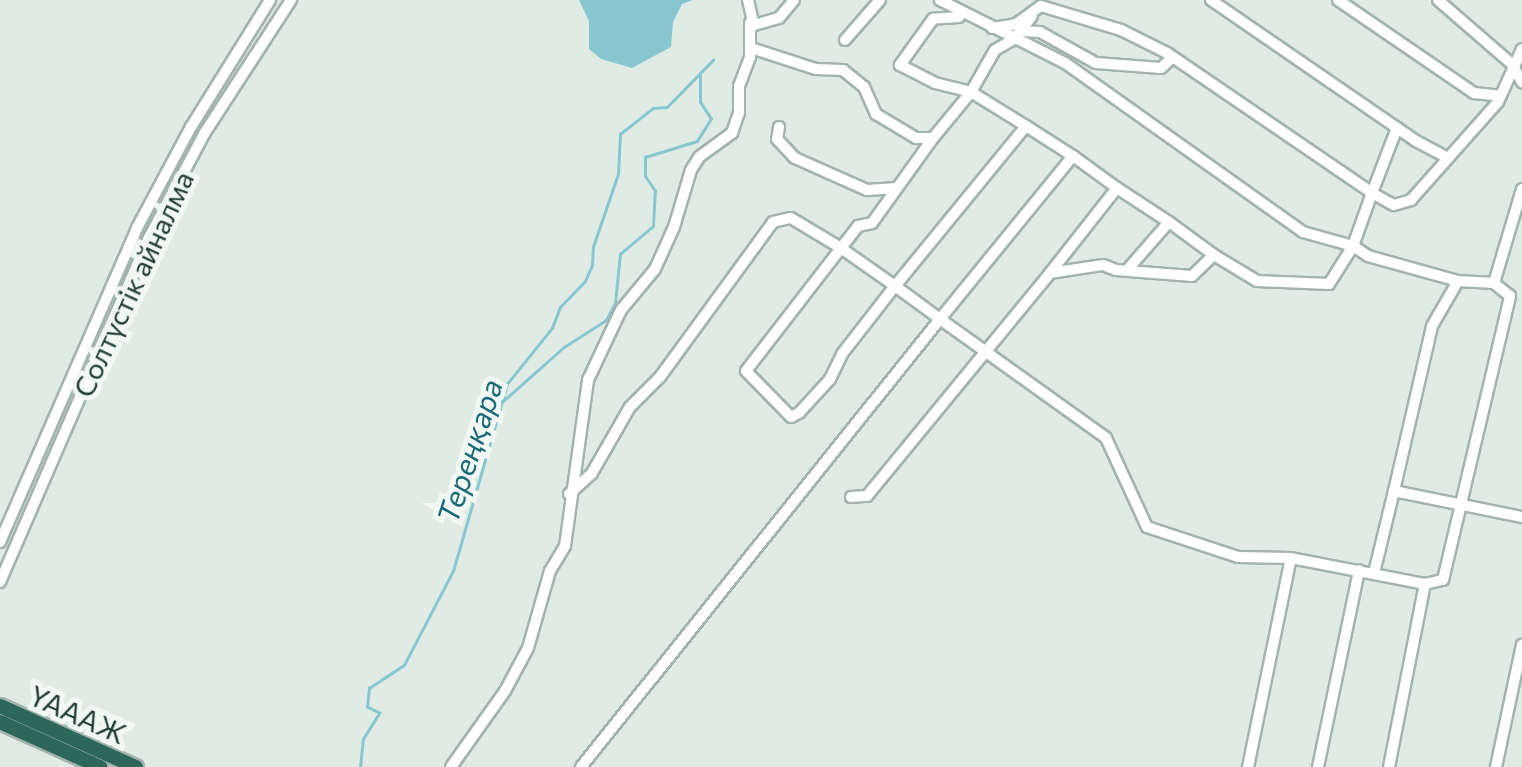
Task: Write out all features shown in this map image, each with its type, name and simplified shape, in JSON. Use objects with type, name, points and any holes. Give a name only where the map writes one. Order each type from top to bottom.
[{"type":"highway","name":"ҮАААЖ","points":[[0,706],[136,767]]},
{"type":"highway","name":"ҮАААЖ","points":[[0,722],[100,767]]},
{"type":"street","name":"Солтүстік айналма","points":[[0,542],[138,228],[190,128],[270,0]]},
{"type":"street","name":"Солтүстік айналма","points":[[0,582],[149,238],[204,134],[290,0]]},
{"type":"street","points":[[452,767],[528,648],[550,570],[565,546],[569,494],[588,380],[615,332],[622,310],[654,269],[674,227],[691,170],[699,157],[732,133],[750,48],[748,0]]},
{"type":"street","points":[[750,23],[779,18],[794,0]]},
{"type":"street","points":[[845,40],[880,0]]},
{"type":"street","points":[[1211,0],[1397,128],[1448,158]]},
{"type":"street","points":[[1338,0],[1474,93],[1500,96]]},
{"type":"street","points":[[1438,0],[1512,64],[1522,82]]},
{"type":"street","points":[[569,494],[592,473],[630,407],[660,377],[772,222],[791,218],[841,248],[1106,438],[1147,526],[1238,557],[1291,558],[1426,584],[1443,580],[1510,296],[1494,283],[1458,280],[1368,256],[1353,246],[1303,232],[1065,63],[1018,35],[971,19],[945,1]]},
{"type":"street","points":[[1043,3],[1121,30],[1173,57],[1394,206],[1411,200],[1500,96],[1522,50]]},
{"type":"street","points":[[992,28],[1016,24],[1043,3]]},
{"type":"street","points":[[1026,126],[842,354],[830,379],[800,414],[790,417],[746,371],[858,226],[872,224],[932,138],[971,92],[996,50],[1018,35],[1043,3]]},
{"type":"street","points":[[971,19],[933,19],[900,66],[935,84],[971,92],[1256,281],[1329,284],[1353,246],[1397,128]]},
{"type":"street","points":[[1018,35],[1040,32],[1096,63],[1161,68],[1173,57]]},
{"type":"street","points":[[750,48],[816,69],[843,70],[864,87],[876,114],[916,138],[932,138]]},
{"type":"street","points":[[779,127],[777,139],[795,158],[867,190],[897,188]]},
{"type":"street","points":[[581,767],[1072,156]]},
{"type":"street","points":[[851,496],[867,496],[1118,188]]},
{"type":"street","points":[[1494,283],[1522,189]]},
{"type":"street","points":[[1128,269],[1169,222]]},
{"type":"street","points":[[1050,273],[1102,264],[1192,276],[1214,255]]},
{"type":"street","points":[[1374,573],[1432,326],[1458,280]]},
{"type":"street","points":[[1394,491],[1522,517]]},
{"type":"street","points":[[1248,767],[1291,558]]},
{"type":"street","points":[[1318,767],[1359,570]]},
{"type":"street","points":[[1388,767],[1426,584]]},
{"type":"street","points":[[1496,767],[1522,645]]},
{"type":"water","points":[[579,0],[693,0],[682,4],[673,22],[671,47],[632,68],[601,59],[589,49],[589,21]]},
{"type":"waterway","name":"Тереңқара","points":[[360,767],[363,739],[379,713],[367,707],[369,688],[404,665],[453,571],[507,384],[552,328],[560,307],[585,281],[592,265],[593,247],[618,174],[620,134],[653,108],[667,107],[713,60]]},
{"type":"waterway","points":[[502,402],[564,347],[606,320],[615,303],[620,254],[653,226],[655,191],[645,176],[645,157],[697,141],[711,119],[700,102],[700,76]]}]
